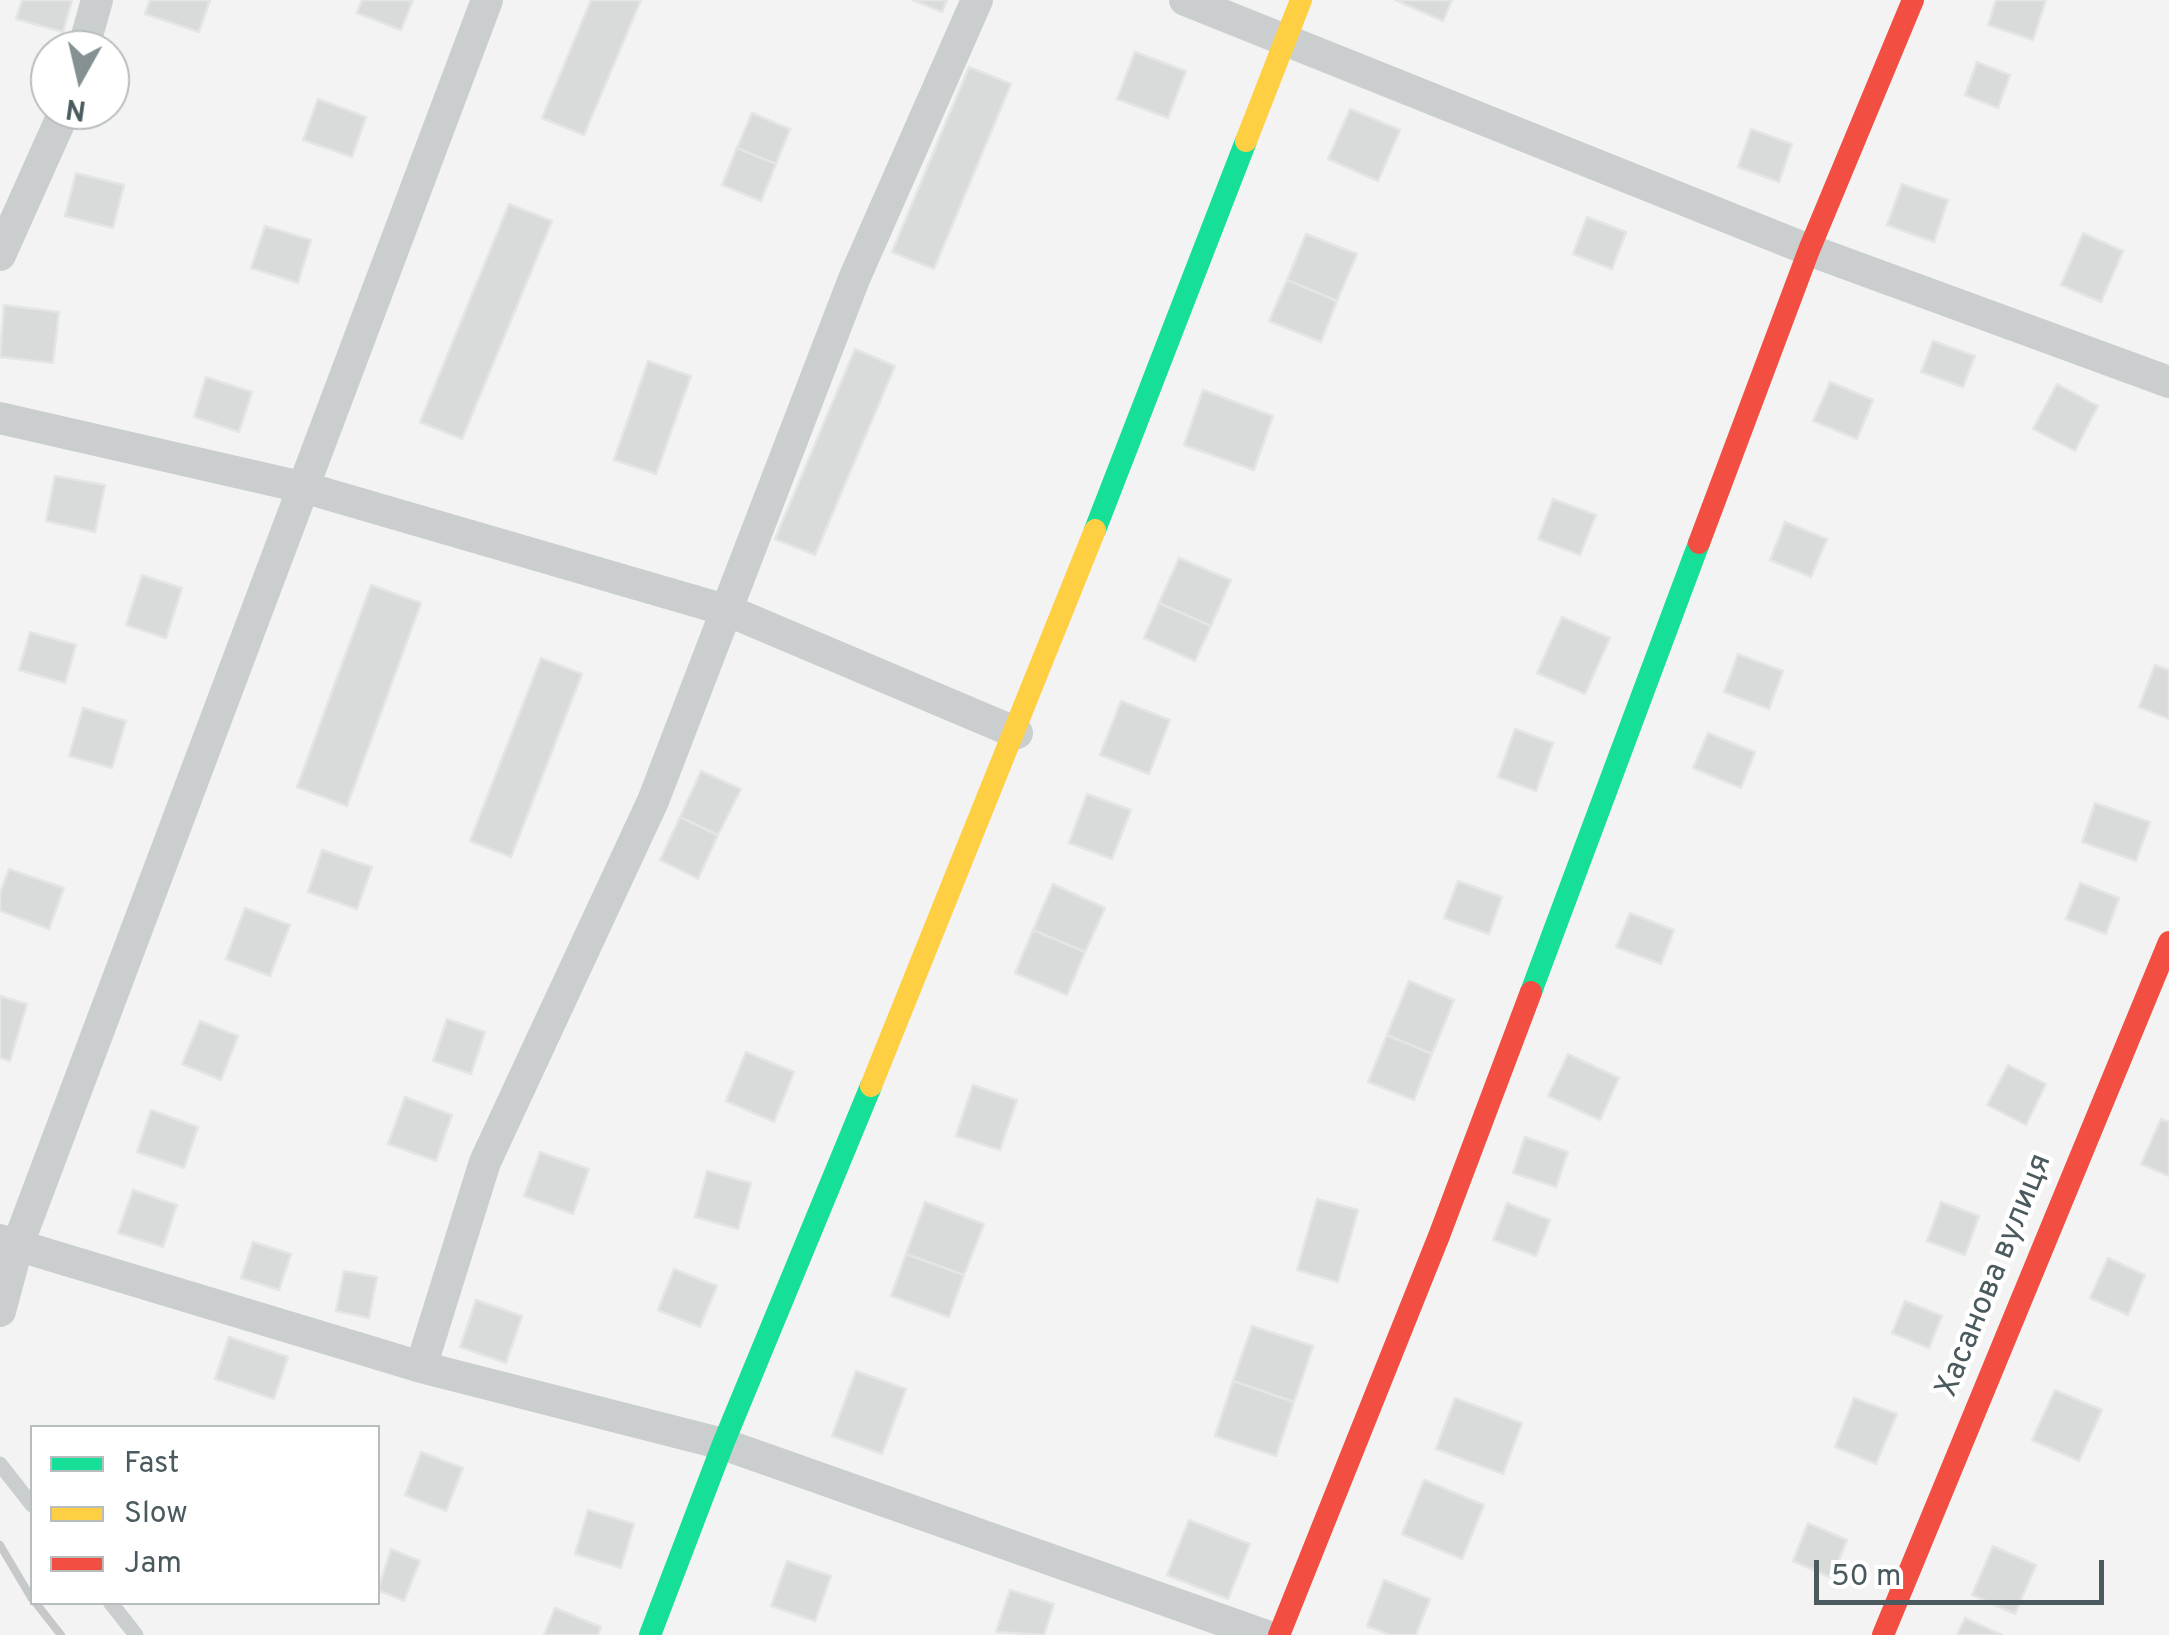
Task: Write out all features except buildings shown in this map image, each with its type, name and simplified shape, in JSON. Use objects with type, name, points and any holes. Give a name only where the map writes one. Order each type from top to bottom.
[{"type":"street","points":[[88,30],[97,0]]},
{"type":"street","points":[[0,1311],[9,1242],[306,488],[487,0]]},
{"type":"street","points":[[422,1367],[486,1162],[654,801],[854,279],[977,0]]},
{"type":"street","points":[[1185,0],[1809,250],[2169,382]]},
{"type":"street","points":[[650,1635],[723,1444],[1017,732],[1301,0]]},
{"type":"street","points":[[1278,1635],[1440,1236],[1809,250],[1913,0]]},
{"type":"street","points":[[0,255],[56,130]]},
{"type":"street","points":[[0,418],[306,488],[729,612],[1017,732]]},
{"type":"street","name":"Хасанова вулиця","points":[[1883,1635],[2169,942]]},
{"type":"street","points":[[9,1242],[422,1367],[723,1444],[1264,1635]]},
{"type":"lane","points":[[0,1464],[30,1502]]},
{"type":"lane","points":[[112,1605],[136,1635]]},
{"type":"railway","points":[[0,1545],[30,1596]]},
{"type":"railway","points":[[37,1605],[61,1635]]},
{"type":"traffic: fast","points":[[1095,530],[1246,141]]},
{"type":"traffic: fast","points":[[1531,992],[1699,543]]},
{"type":"traffic: fast","points":[[650,1635],[723,1444],[871,1086]]},
{"type":"traffic: slow","points":[[1246,141],[1301,0]]},
{"type":"traffic: slow","points":[[871,1086],[1095,530]]},
{"type":"traffic: jam","points":[[1699,543],[1809,250],[1913,0]]},
{"type":"traffic: jam","points":[[1883,1635],[2169,942]]},
{"type":"traffic: jam","points":[[1279,1635],[1439,1236],[1531,992]]}]
